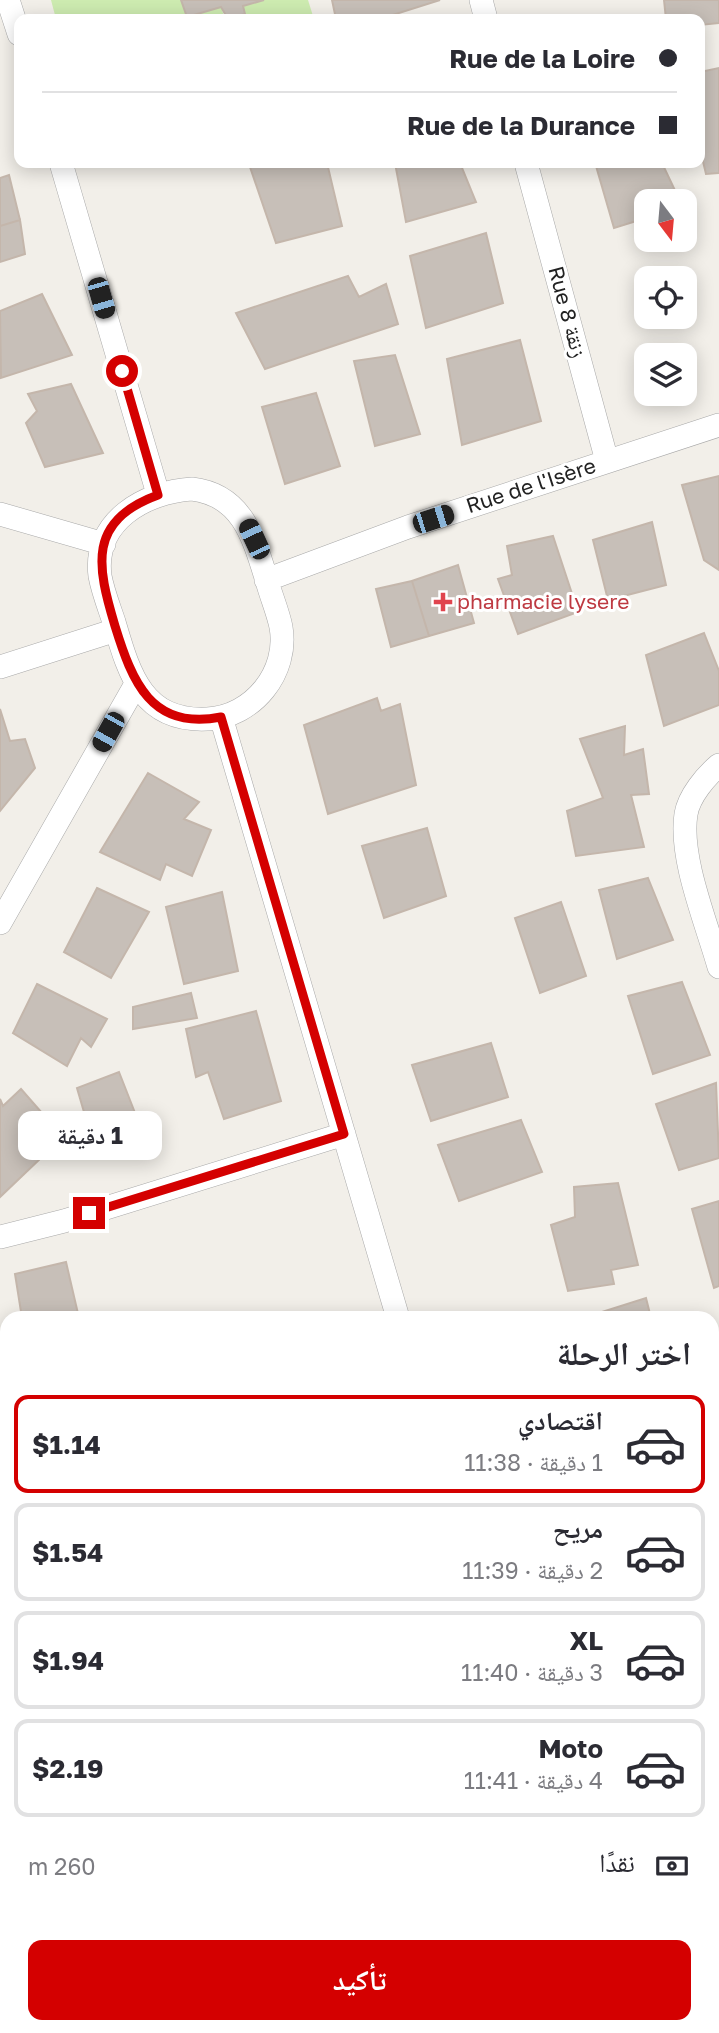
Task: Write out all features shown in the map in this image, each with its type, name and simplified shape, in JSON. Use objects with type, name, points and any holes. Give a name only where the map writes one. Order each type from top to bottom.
[{"type":"street","points":[[8,0],[14,19]]},
{"type":"street","points":[[62,168],[158,495]]},
{"type":"street","name":"Rue 8 زنقة","points":[[527,168],[607,461]]},
{"type":"street","name":"Rue de l'Isère","points":[[266,580],[408,527],[719,425]]},
{"type":"street","points":[[179,490],[203,491],[229,504],[245,520],[281,628],[278,666],[257,698],[221,717],[185,718],[172,714],[149,700],[136,684],[100,576],[104,544],[119,517],[137,504],[158,495],[179,490]]},
{"type":"street","points":[[0,514],[104,544]]},
{"type":"street","points":[[0,667],[116,630]]},
{"type":"street","points":[[0,923],[136,684]]},
{"type":"street","points":[[221,717],[396,1311]]},
{"type":"street","points":[[719,765],[705,777],[686,812],[687,848],[692,872],[719,967]]},
{"type":"street","points":[[0,1237],[64,1221],[344,1134]]},
{"type":"green space","points":[[51,0],[181,0],[186,14],[55,14]]},
{"type":"green space","points":[[264,0],[308,0],[312,14],[245,14],[243,6]]},
{"type":"green space","points":[[221,7],[223,14],[197,14]]},
{"type":"building","points":[[181,0],[264,0],[243,6],[245,14],[225,14],[221,7],[197,14],[186,14]]},
{"type":"building","points":[[332,0],[440,0],[396,14],[335,14]]},
{"type":"building","points":[[664,0],[719,0],[719,23],[705,24],[705,14],[665,14]]},
{"type":"building","points":[[719,68],[719,173],[706,174],[705,168],[705,71]]},
{"type":"building","points":[[250,168],[328,168],[342,226],[276,243]]},
{"type":"building","points":[[396,168],[462,168],[476,202],[406,222]]},
{"type":"building","points":[[597,168],[664,168],[674,189],[634,189],[634,222],[614,228]]},
{"type":"building","points":[[9,175],[20,220],[0,226],[0,178]]},
{"type":"building","points":[[20,220],[25,254],[0,262],[0,226]]},
{"type":"building","points":[[486,233],[503,303],[426,328],[410,256]]},
{"type":"building","points":[[348,276],[359,297],[386,284],[398,324],[265,369],[236,313]]},
{"type":"building","points":[[42,294],[72,355],[1,378],[0,311]]},
{"type":"building","points":[[520,340],[541,421],[462,445],[447,359]]},
{"type":"building","points":[[395,355],[420,434],[375,446],[354,361]]},
{"type":"building","points":[[71,384],[103,453],[45,467],[26,423],[37,411],[28,394]]},
{"type":"building","points":[[316,393],[340,466],[285,484],[262,407]]},
{"type":"building","points":[[719,476],[719,570],[704,560],[682,485]]},
{"type":"building","points":[[652,522],[666,585],[608,600],[593,540]]},
{"type":"building","points":[[553,536],[578,612],[518,634],[498,579],[512,575],[507,546]]},
{"type":"building","name":"pharmacie lysere","points":[[458,565],[474,623],[429,636],[412,581]]},
{"type":"building","points":[[412,581],[429,636],[391,647],[376,589]]},
{"type":"building","points":[[704,633],[719,671],[719,705],[664,726],[646,655]]},
{"type":"building","points":[[377,698],[381,711],[400,704],[416,785],[328,814],[304,725]]},
{"type":"building","points":[[0,709],[10,741],[25,739],[35,768],[0,811]]},
{"type":"building","points":[[625,726],[624,755],[643,749],[649,794],[631,795],[644,847],[576,856],[567,811],[603,798],[580,739]]},
{"type":"building","points":[[148,773],[199,802],[184,819],[211,830],[192,876],[166,864],[160,880],[100,852]]},
{"type":"building","points":[[427,828],[446,896],[384,918],[362,846]]},
{"type":"building","points":[[648,878],[673,940],[617,959],[599,890]]},
{"type":"building","points":[[97,888],[149,912],[111,978],[64,952]]},
{"type":"building","points":[[222,892],[238,971],[184,984],[166,907]]},
{"type":"building","points":[[561,902],[586,976],[540,993],[515,918]]},
{"type":"building","points":[[682,982],[710,1055],[653,1074],[628,996]]},
{"type":"building","points":[[37,984],[107,1019],[91,1047],[81,1038],[67,1066],[13,1033]]},
{"type":"building","points":[[191,993],[197,1018],[133,1029],[133,1007]]},
{"type":"building","points":[[256,1011],[281,1101],[224,1119],[208,1072],[196,1077],[186,1029]]},
{"type":"building","points":[[491,1043],[508,1097],[431,1121],[412,1065]]},
{"type":"building","points":[[119,1072],[146,1141],[96,1153],[77,1088]]},
{"type":"building","points":[[716,1083],[719,1158],[679,1170],[656,1104]]},
{"type":"building","points":[[21,1089],[63,1137],[0,1197],[0,1099],[3,1106]]},
{"type":"building","points":[[521,1120],[542,1172],[459,1201],[438,1145]]},
{"type":"building","points":[[618,1183],[638,1265],[611,1270],[614,1284],[568,1291],[551,1225],[575,1217],[574,1187]]},
{"type":"building","points":[[719,1201],[719,1286],[714,1288],[692,1209]]},
{"type":"building","points":[[66,1262],[77,1311],[21,1311],[15,1274]]},
{"type":"building","points":[[646,1298],[649,1311],[605,1311]]},
{"type":"place","name":"pharmacie lysere","points":[[443,602]]},
{"type":"route","points":[[89,1213],[344,1134],[221,717],[185,718],[160,708],[140,691],[130,674],[103,588],[100,564],[112,526],[119,517],[137,504],[158,495],[122,371]]}]
